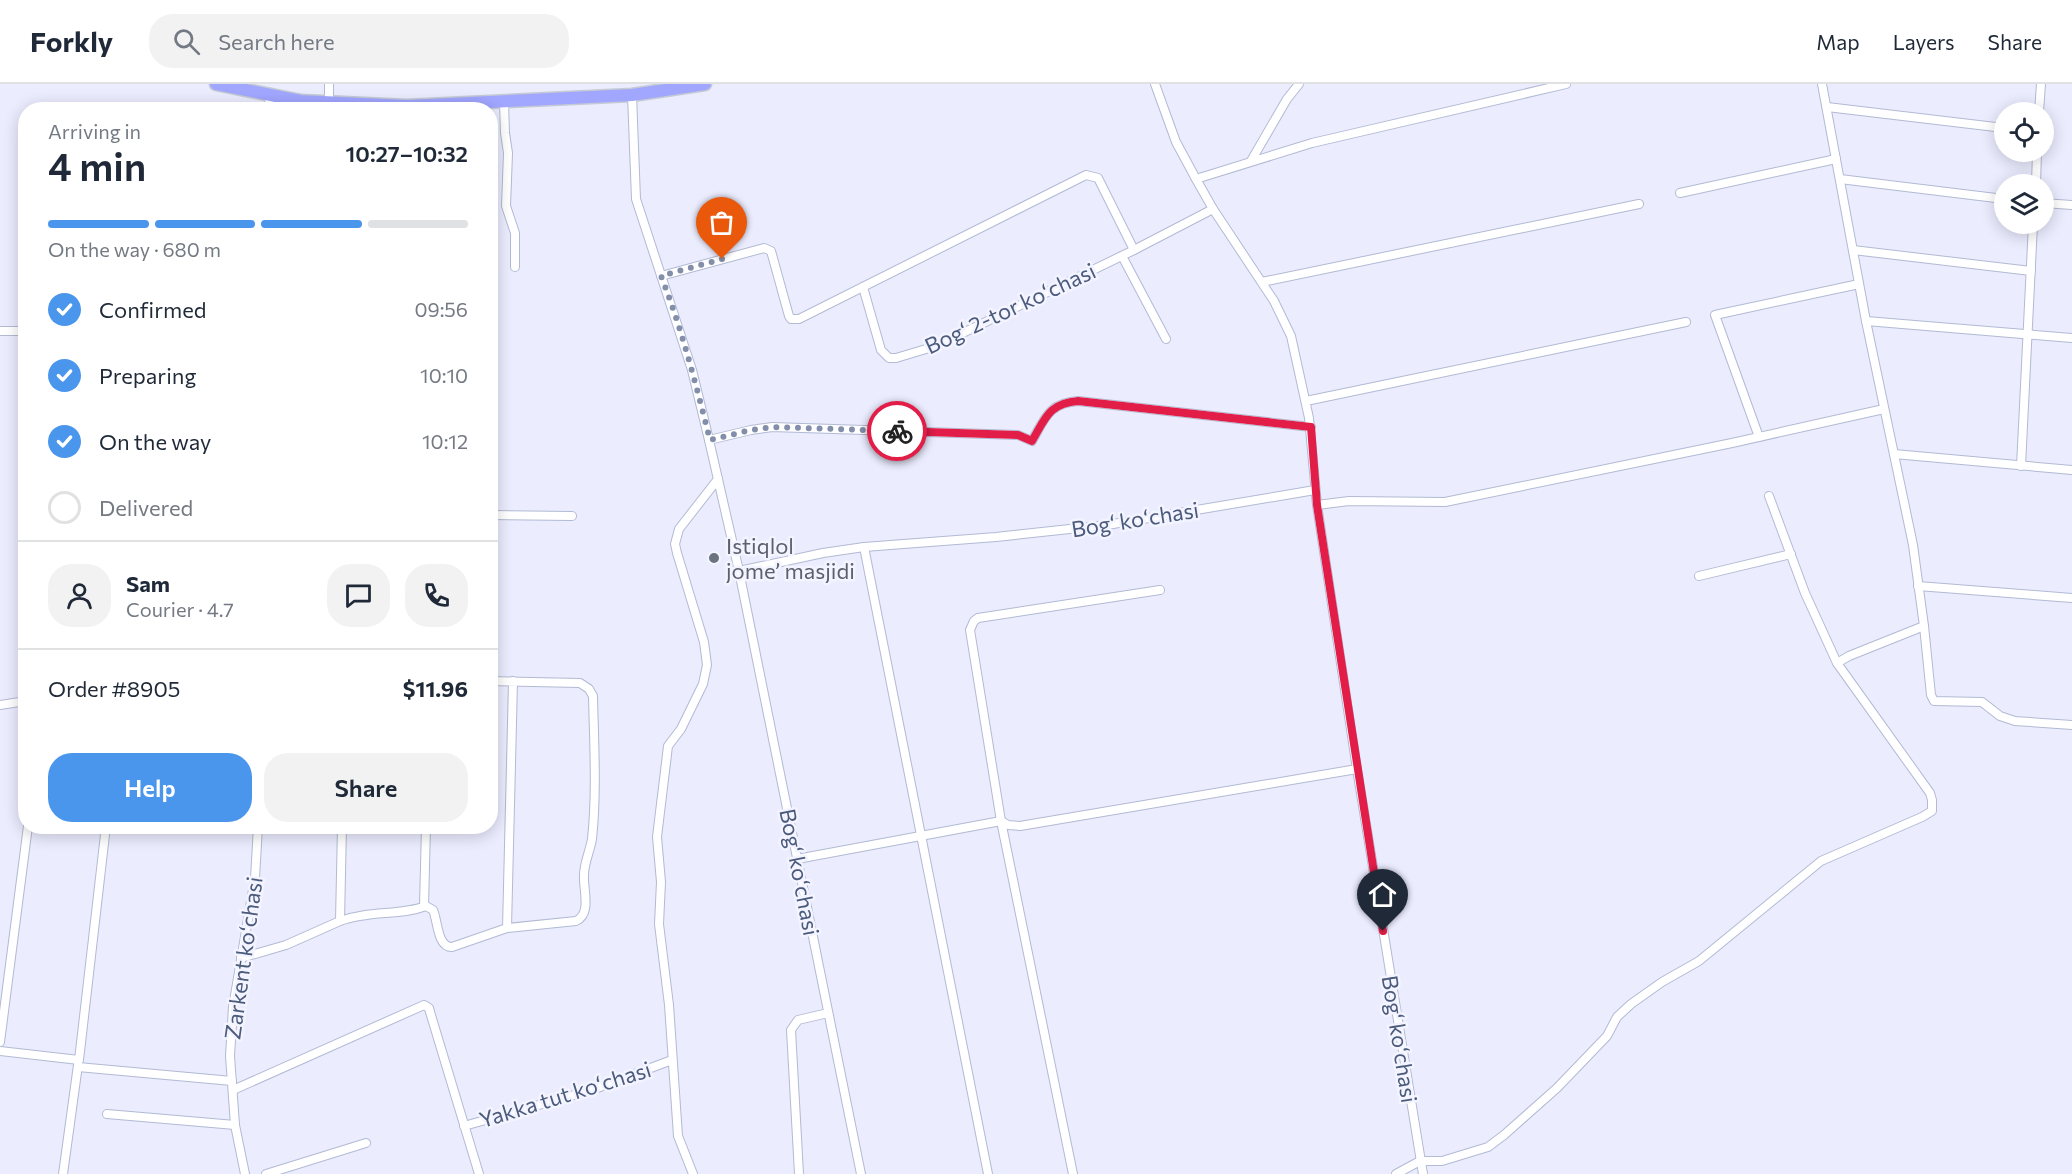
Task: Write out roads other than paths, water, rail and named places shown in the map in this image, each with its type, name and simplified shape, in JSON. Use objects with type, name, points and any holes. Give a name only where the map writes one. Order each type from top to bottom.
[{"type":"main road","points":[[216,84],[320,102]]},
{"type":"main road","points":[[498,103],[632,94],[705,84]]},
{"type":"street","points":[[329,84],[329,102]]},
{"type":"street","name":"Bogʻ koʻchasi","points":[[1155,84],[1176,142],[1213,209],[1274,301],[1291,336],[1311,427],[1317,505],[1420,1161],[1424,1174]]},
{"type":"street","points":[[1251,161],[1287,99],[1299,84]]},
{"type":"street","points":[[1196,179],[1312,143],[1566,84]]},
{"type":"street","points":[[1822,84],[1866,321],[1913,545],[1931,694],[1934,701],[1982,702],[2000,716],[2015,721],[2072,725]]},
{"type":"street","points":[[2040,102],[2041,84]]},
{"type":"street","points":[[269,94],[270,102]]},
{"type":"street","name":"Bogʻ koʻchasi","points":[[632,94],[636,199],[692,370],[710,440],[739,571],[861,1174]]},
{"type":"street","points":[[504,102],[508,160],[506,206],[515,233],[515,267]]},
{"type":"street","points":[[1827,107],[1994,127]]},
{"type":"street","points":[[1680,193],[1836,159]]},
{"type":"street","points":[[661,276],[764,248],[768,249],[771,251],[789,316],[795,320],[1086,175],[1098,178],[1134,250]]},
{"type":"street","points":[[1840,179],[1994,198]]},
{"type":"street","points":[[1262,282],[1638,204]]},
{"type":"street","points":[[2054,204],[2072,205]]},
{"type":"street","name":"Bogʻ 2-tor koʻchasi","points":[[863,287],[881,350],[889,358],[896,358],[936,346],[1213,209]]},
{"type":"street","points":[[2021,466],[2033,234]]},
{"type":"street","points":[[1853,250],[2031,271]]},
{"type":"street","points":[[1122,256],[1166,339]]},
{"type":"street","points":[[1759,437],[1714,315],[1859,284]]},
{"type":"street","points":[[1866,321],[2072,339]]},
{"type":"street","points":[[1306,401],[1686,322]]},
{"type":"street","points":[[0,331],[18,331]]},
{"type":"street","points":[[710,440],[772,427],[1018,435],[1032,441],[1049,411],[1059,404],[1078,401],[1311,427]]},
{"type":"street","points":[[1317,505],[1349,501],[1445,502],[1884,409]]},
{"type":"street","points":[[1894,454],[2072,470]]},
{"type":"street","points":[[672,1060],[669,1005],[660,924],[661,882],[657,837],[668,746],[681,729],[703,684],[707,665],[704,642],[675,544],[679,529],[718,479]]},
{"type":"street","name":"Bogʻ koʻchasi","points":[[739,571],[823,553],[864,547],[996,537],[1107,525],[1316,490]]},
{"type":"street","points":[[1396,1174],[1420,1161],[1442,1161],[1488,1147],[1564,1081],[1607,1036],[1617,1017],[1631,1004],[1662,982],[1699,961],[1821,861],[1932,811],[1930,793],[1837,663],[1805,593],[1769,496]]},
{"type":"street","points":[[498,515],[572,516]]},
{"type":"street","points":[[864,547],[988,1174]]},
{"type":"street","points":[[1699,576],[1791,554]]},
{"type":"street","points":[[1918,586],[2072,598]]},
{"type":"street","points":[[1073,1174],[1002,821],[970,630],[978,618],[1160,590]]},
{"type":"street","points":[[1837,663],[1924,626]]},
{"type":"street","points":[[240,958],[286,945],[340,921],[364,914],[415,910],[424,906],[433,910],[443,945],[447,947],[507,928],[576,921],[584,915],[584,876],[592,839],[594,802],[593,696],[589,689],[580,683],[498,681]]},
{"type":"street","points":[[507,928],[513,681]]},
{"type":"street","points":[[0,705],[18,702]]},
{"type":"street","points":[[797,858],[1002,821],[1008,825],[1020,826],[1358,769]]},
{"type":"street","points":[[0,1042],[27,834]]},
{"type":"street","points":[[63,1174],[105,834]]},
{"type":"street","name":"Zarkent koʻchasi","points":[[245,1174],[235,1125],[230,1056],[233,1007],[255,878],[258,834]]},
{"type":"street","points":[[340,921],[342,834]]},
{"type":"street","points":[[424,906],[426,834]]},
{"type":"street","points":[[0,1051],[232,1085],[424,1005],[429,1008],[464,1126]]},
{"type":"street","points":[[799,1174],[791,1030],[798,1020],[828,1013]]},
{"type":"street","name":"Yakka tut koʻchasi","points":[[479,1174],[464,1126],[592,1090],[672,1060],[678,1136],[693,1174]]},
{"type":"street","points":[[107,1114],[235,1125]]},
{"type":"street","points":[[266,1174],[366,1143]]},
{"type":"place","name":"Istiqlol jome’ masjidi","points":[[714,558]]}]
